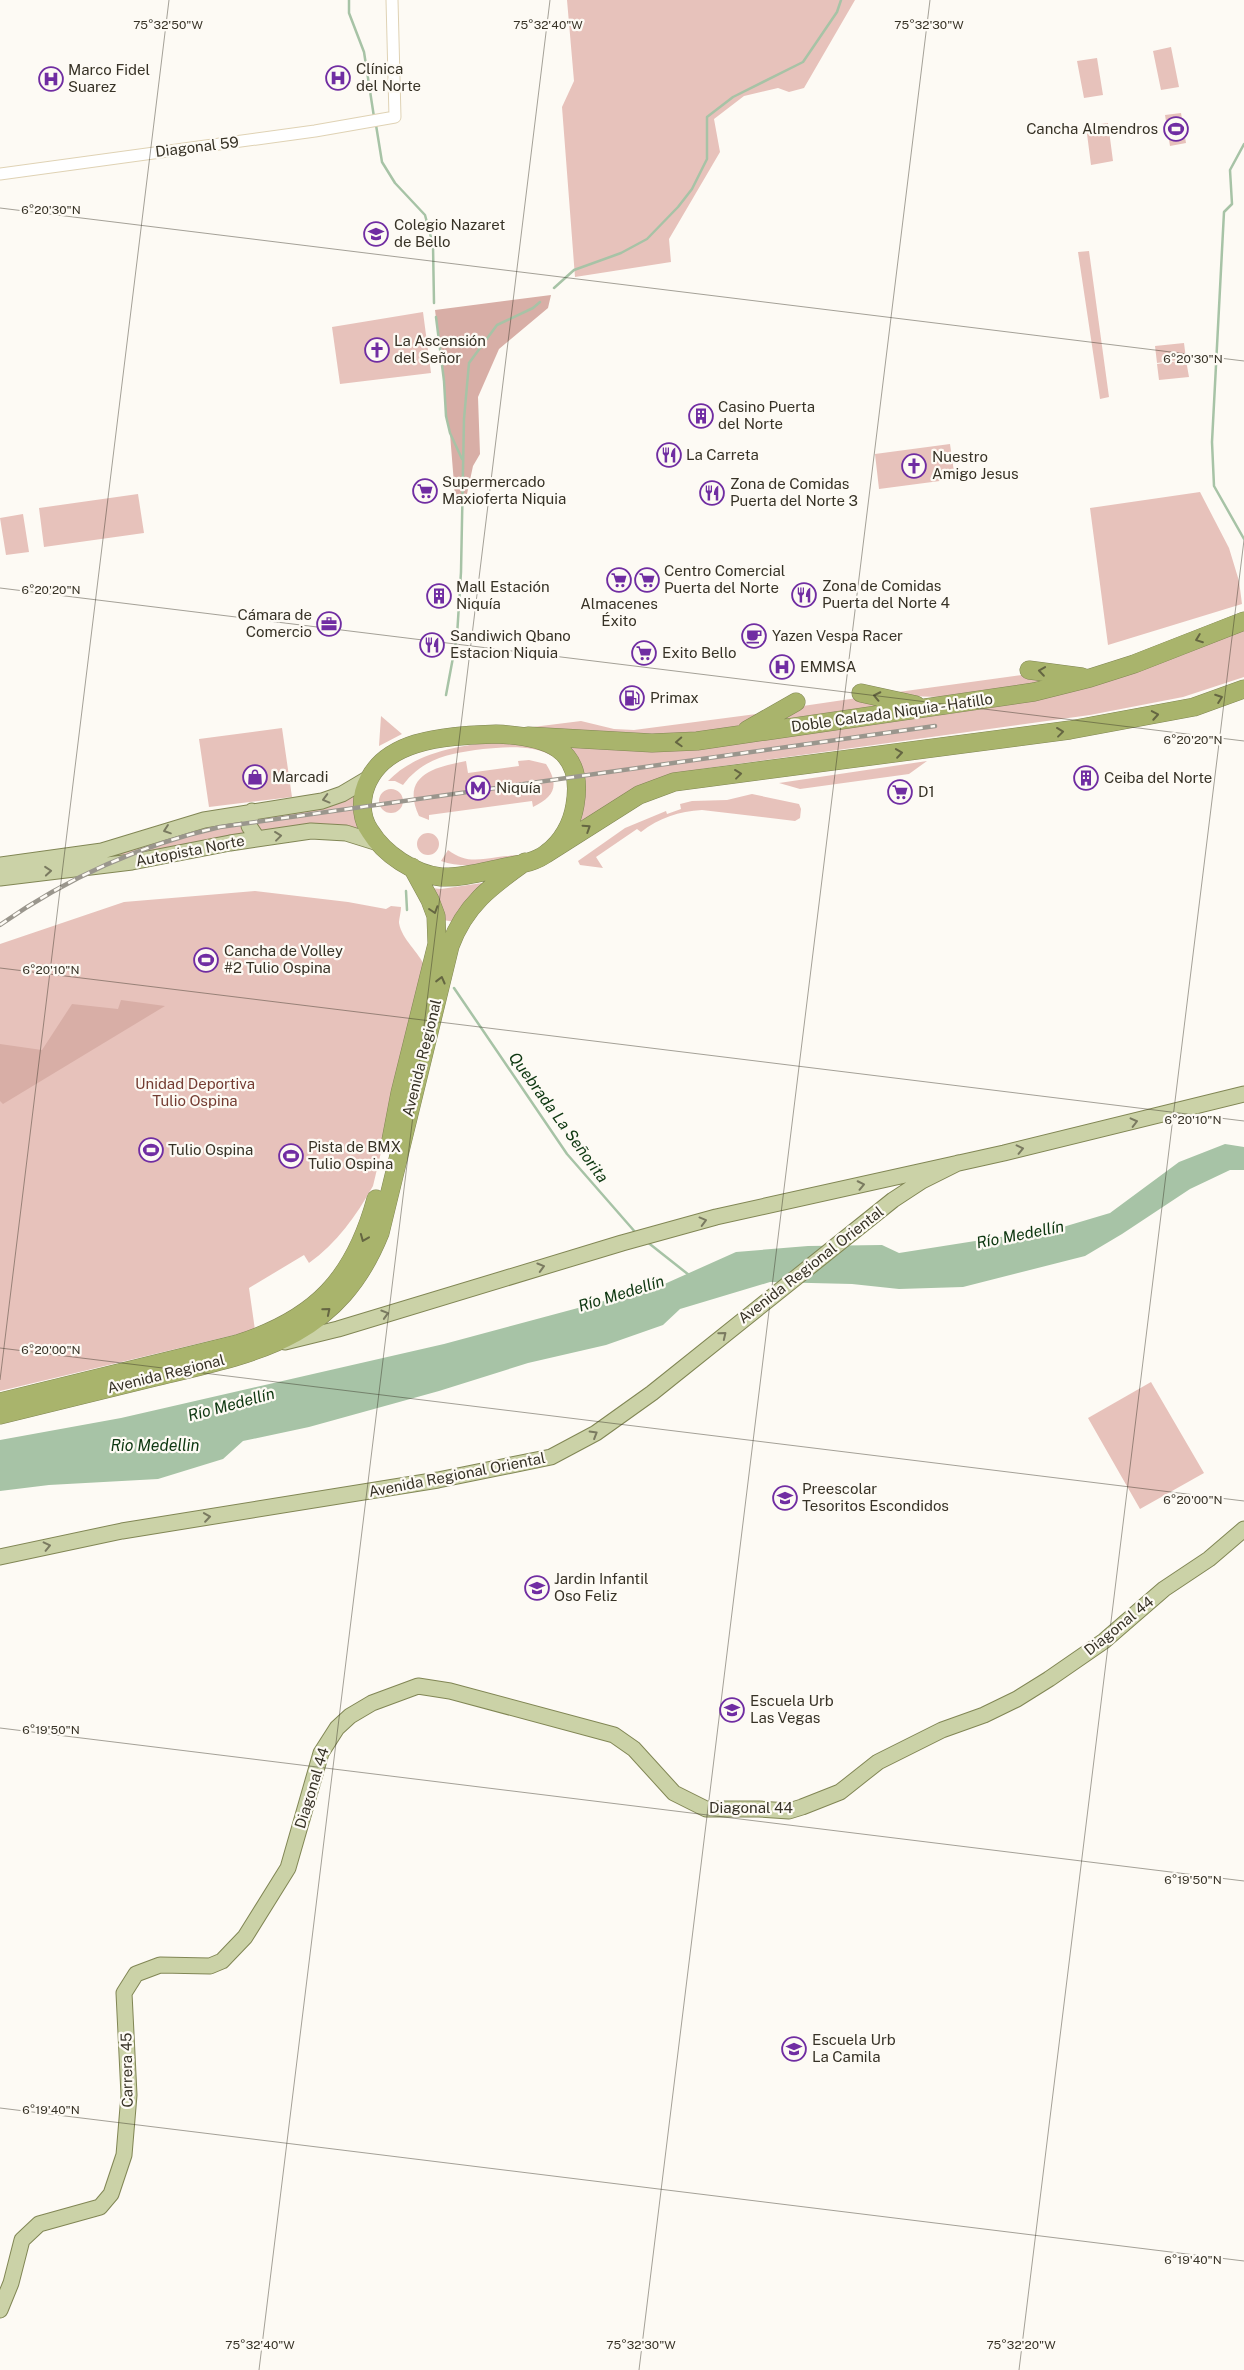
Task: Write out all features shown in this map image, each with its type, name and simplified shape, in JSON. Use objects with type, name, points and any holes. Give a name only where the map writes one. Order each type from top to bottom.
[{"type":"highway","name":"Doble Calzada Niquia - Hatillo","points":[[370,778],[378,766],[395,753],[428,740],[496,734],[652,743],[697,741],[1034,692],[1090,678],[1244,621]]},
{"type":"highway","points":[[1029,670],[1090,678]]},
{"type":"highway","points":[[370,778],[364,795],[364,816],[366,825],[378,843],[412,867],[430,874],[451,877],[525,862],[546,854],[639,795],[674,782],[1070,730],[1194,707],[1244,689]]},
{"type":"highway","points":[[861,693],[927,707]]},
{"type":"highway","points":[[738,735],[796,702]]},
{"type":"highway","points":[[528,736],[543,740],[558,748],[572,763],[576,775],[577,791],[570,824],[563,836],[546,854]]},
{"type":"highway","name":"Avenida Regional","points":[[0,1415],[209,1364],[271,1346],[311,1324],[348,1290],[372,1252],[386,1210],[452,938],[470,908],[484,894],[525,862]]},
{"type":"highway","name":"Avenida Regional","points":[[0,1402],[264,1336],[304,1313],[338,1281],[362,1244],[369,1225],[388,1160],[400,1093],[437,944],[436,916],[427,893],[412,867]]},
{"type":"main road","name":"Autopista Norte","points":[[0,865],[110,850],[178,827],[252,811],[332,798],[370,778]]},
{"type":"main road","points":[[252,811],[249,826],[257,838]]},
{"type":"main road","name":"Autopista Norte","points":[[0,878],[124,863],[257,838],[311,832],[346,832],[378,843]]},
{"type":"main road","points":[[271,1346],[338,1329],[656,1233],[736,1212],[1087,1134],[1244,1094]]},
{"type":"main road","name":"Avenida Regional Oriental","points":[[0,1557],[122,1531],[438,1480],[551,1457],[596,1434],[652,1393],[893,1200],[922,1181],[958,1163]]},
{"type":"main road","name":"Diagonal 44","points":[[288,1868],[320,1753],[327,1740],[350,1716],[372,1703],[418,1686],[450,1691],[614,1735],[634,1749],[674,1792],[706,1809],[759,1808],[789,1811],[840,1792],[878,1762],[942,1730],[984,1715],[1017,1699],[1104,1641],[1164,1589],[1209,1559],[1244,1529]]},
{"type":"main road","name":"Carrera 45","points":[[0,2310],[11,2284],[22,2240],[39,2224],[100,2207],[111,2194],[124,2155],[129,2095],[124,1994],[136,1974],[160,1965],[210,1966],[222,1961],[245,1937],[288,1868]]},
{"type":"street","name":"Diagonal 59","points":[[0,174],[395,117],[392,0]]},
{"type":"green space","points":[[567,0],[855,0],[804,88],[789,92],[778,88],[744,96],[714,119],[720,152],[669,239],[671,262],[575,277],[562,107],[574,81]]},
{"type":"green space","points":[[1171,47],[1179,87],[1161,90],[1153,51]]},
{"type":"green space","points":[[1097,58],[1103,95],[1084,98],[1077,61]]},
{"type":"green space","name":"Cancha Almendros","points":[[1181,113],[1186,143],[1170,146],[1165,115]]},
{"type":"green space","points":[[1108,123],[1113,161],[1091,165],[1086,126]]},
{"type":"green space","points":[[1089,251],[1109,397],[1100,399],[1078,252]]},
{"type":"green space","points":[[423,312],[431,373],[340,384],[332,327]]},
{"type":"green space","points":[[1184,343],[1186,359],[1157,363],[1155,346]]},
{"type":"green space","points":[[1186,360],[1189,377],[1159,380],[1157,364]]},
{"type":"green space","points":[[950,444],[955,479],[879,489],[875,454]]},
{"type":"green space","points":[[1200,492],[1229,548],[1239,581],[1242,604],[1108,645],[1090,508]]},
{"type":"green space","points":[[138,494],[144,533],[44,547],[39,508]]},
{"type":"green space","points":[[23,514],[29,552],[6,555],[0,518]]},
{"type":"green space","points":[[1244,628],[1244,677],[1183,697],[1090,715],[701,769],[669,776],[577,828],[584,804],[586,783],[581,763],[567,743],[628,748],[1033,699],[1106,682],[1185,654]]},
{"type":"green space","points":[[1022,675],[1066,679],[957,696],[913,696],[891,693]]},
{"type":"green space","points":[[864,697],[894,705],[778,722],[796,707]]},
{"type":"green space","points":[[772,712],[753,724],[678,735],[525,728],[581,721],[614,729],[634,730]]},
{"type":"green space","points":[[381,716],[402,734],[379,746]]},
{"type":"green space","points":[[282,728],[292,797],[209,807],[199,739]]},
{"type":"green space","points":[[498,741],[530,743],[561,760],[571,788],[563,825],[545,851],[480,865],[453,864],[441,861],[448,850],[460,857],[472,860],[532,853],[546,844],[555,834],[566,807],[567,778],[562,766],[554,757],[537,750],[509,747],[449,755],[438,758],[419,769],[403,785],[395,781],[388,781],[399,771],[426,756],[454,748]]},
{"type":"green space","points":[[529,760],[546,764],[554,785],[550,795],[533,807],[532,801],[429,815],[429,820],[419,816],[414,802],[414,791],[417,782],[432,770],[466,761],[468,773],[519,766],[518,761]]},
{"type":"green space","points":[[927,761],[909,774],[800,789],[779,783]]},
{"type":"green space","points":[[363,783],[356,819],[358,830],[149,855],[72,860]]},
{"type":"green space","points":[[391,789],[400,792],[403,801],[400,810],[391,813],[382,810],[379,801],[382,792]]},
{"type":"green space","points":[[752,794],[799,804],[801,809],[800,818],[795,821],[702,810],[685,812],[662,819],[641,832],[637,829],[596,857],[603,868],[580,865],[578,861],[625,828],[666,811],[667,814],[681,809],[680,804],[692,801],[727,800]]},
{"type":"green space","points":[[428,833],[436,836],[439,844],[436,852],[428,855],[420,852],[417,844],[420,836]]},
{"type":"green space","points":[[496,881],[455,922],[443,920],[431,888],[441,889]]},
{"type":"green space","name":"Unidad Deportiva Tulio Ospina","points":[[255,891],[348,902],[386,909],[391,906],[401,907],[399,923],[403,935],[425,967],[373,1186],[345,1228],[319,1255],[309,1263],[304,1255],[249,1288],[255,1330],[0,1391],[0,944],[124,902]]},
{"type":"green space","points":[[1151,1382],[1204,1473],[1140,1509],[1088,1418]]},
{"type":"shaded area","points":[[551,295],[548,308],[499,349],[478,397],[480,454],[473,466],[467,494],[455,496],[450,434],[446,416],[444,381],[435,310]]},
{"type":"shaded area","points":[[121,1000],[165,1006],[3,1104],[0,1101],[0,1044],[42,1050],[72,1004],[118,1009]]},
{"type":"water","name":"Rio Medellin","points":[[1225,1144],[1244,1147],[1244,1170],[1230,1170],[1190,1189],[1085,1256],[963,1287],[899,1289],[852,1284],[770,1282],[680,1309],[663,1325],[606,1345],[528,1363],[439,1391],[309,1427],[243,1441],[223,1459],[158,1479],[49,1485],[0,1491],[0,1440],[121,1418],[444,1344],[660,1286],[736,1252],[808,1246],[882,1245],[899,1253],[1063,1227],[1110,1213],[1179,1162]]},
{"type":"waterway","points":[[349,0],[349,13],[364,52],[374,117]]},
{"type":"waterway","name":"Quebrada La Señorita","points":[[554,288],[574,270],[621,253],[647,239],[678,207],[692,189],[707,159],[707,117],[733,97],[803,62],[837,12],[841,0]]},
{"type":"waterway","points":[[376,125],[382,162],[395,183],[425,215],[433,245],[434,303]]},
{"type":"waterway","points":[[1244,144],[1230,170],[1232,204],[1224,212],[1212,442],[1214,486],[1244,539]]},
{"type":"waterway","name":"Quebrada La Señorita","points":[[446,695],[457,636],[461,572],[464,419],[469,363],[497,325],[533,308],[540,302]]},
{"type":"waterway","points":[[436,317],[444,381],[446,416],[450,433],[462,459]]},
{"type":"waterway","name":"Quebrada La Señorita","points":[[406,891],[407,910]]},
{"type":"waterway","name":"Quebrada La Señorita","points":[[454,988],[567,1154],[636,1233]]},
{"type":"waterway","name":"Quebrada La Señorita","points":[[646,1241],[689,1275]]},
{"type":"railway","points":[[0,925],[51,892],[105,865],[161,843],[220,827],[935,726]]},
{"type":"place","name":"Clínica del Norte","points":[[338,78]]},
{"type":"place","name":"Marco Fidel Suarez","points":[[51,79]]},
{"type":"place","name":"Cancha Almendros","points":[[1176,129]]},
{"type":"place","name":"Colegio Nazaret de Bello","points":[[376,234]]},
{"type":"place","name":"La Ascensión del Señor","points":[[377,350]]},
{"type":"place","name":"Casino Puerta del Norte","points":[[701,416]]},
{"type":"place","name":"La Carreta","points":[[669,455]]},
{"type":"place","name":"Nuestro Amigo Jesus","points":[[914,466]]},
{"type":"place","name":"Supermercado Maxioferta Niquia","points":[[425,491]]},
{"type":"place","name":"Zona de Comidas Puerta del Norte 3","points":[[712,493]]},
{"type":"place","name":"Almacenes Éxito","points":[[619,580]]},
{"type":"place","name":"Centro Comercial Puerta del Norte","points":[[647,580]]},
{"type":"place","name":"Zona de Comidas Puerta del Norte 4","points":[[804,595]]},
{"type":"place","name":"Mall Estación Niquía","points":[[439,596]]},
{"type":"place","name":"Cámara de Comercio","points":[[329,624]]},
{"type":"place","name":"Yazen Vespa Racer","points":[[754,636]]},
{"type":"place","name":"Sandiwich Qbano Estacion Niquia","points":[[432,645]]},
{"type":"place","name":"Exito Bello","points":[[644,653]]},
{"type":"place","name":"EMMSA","points":[[782,667]]},
{"type":"place","name":"Primax","points":[[632,698]]},
{"type":"place","name":"Marcadi","points":[[255,777]]},
{"type":"place","name":"Ceiba del Norte","points":[[1086,778]]},
{"type":"place","name":"Niquía","points":[[478,788]]},
{"type":"place","name":"D1","points":[[900,792]]},
{"type":"place","name":"Cancha de Volley #2 Tulio Ospina","points":[[206,960]]},
{"type":"place","name":"Tulio Ospina","points":[[151,1150]]},
{"type":"place","name":"Pista de BMX Tulio Ospina","points":[[291,1156]]},
{"type":"place","name":"Preescolar Tesoritos Escondidos","points":[[785,1498]]},
{"type":"place","name":"Jardin Infantil Oso Feliz","points":[[537,1588]]},
{"type":"place","name":"Escuela Urb Las Vegas","points":[[732,1710]]},
{"type":"place","name":"Escuela Urb La Camila","points":[[794,2049]]},
{"type":"water label","name":"Río Medellín","points":[[1020,1234]]},
{"type":"water label","name":"Río Medellín","points":[[621,1293]]},
{"type":"water label","name":"Río Medellín","points":[[231,1404]]}]
